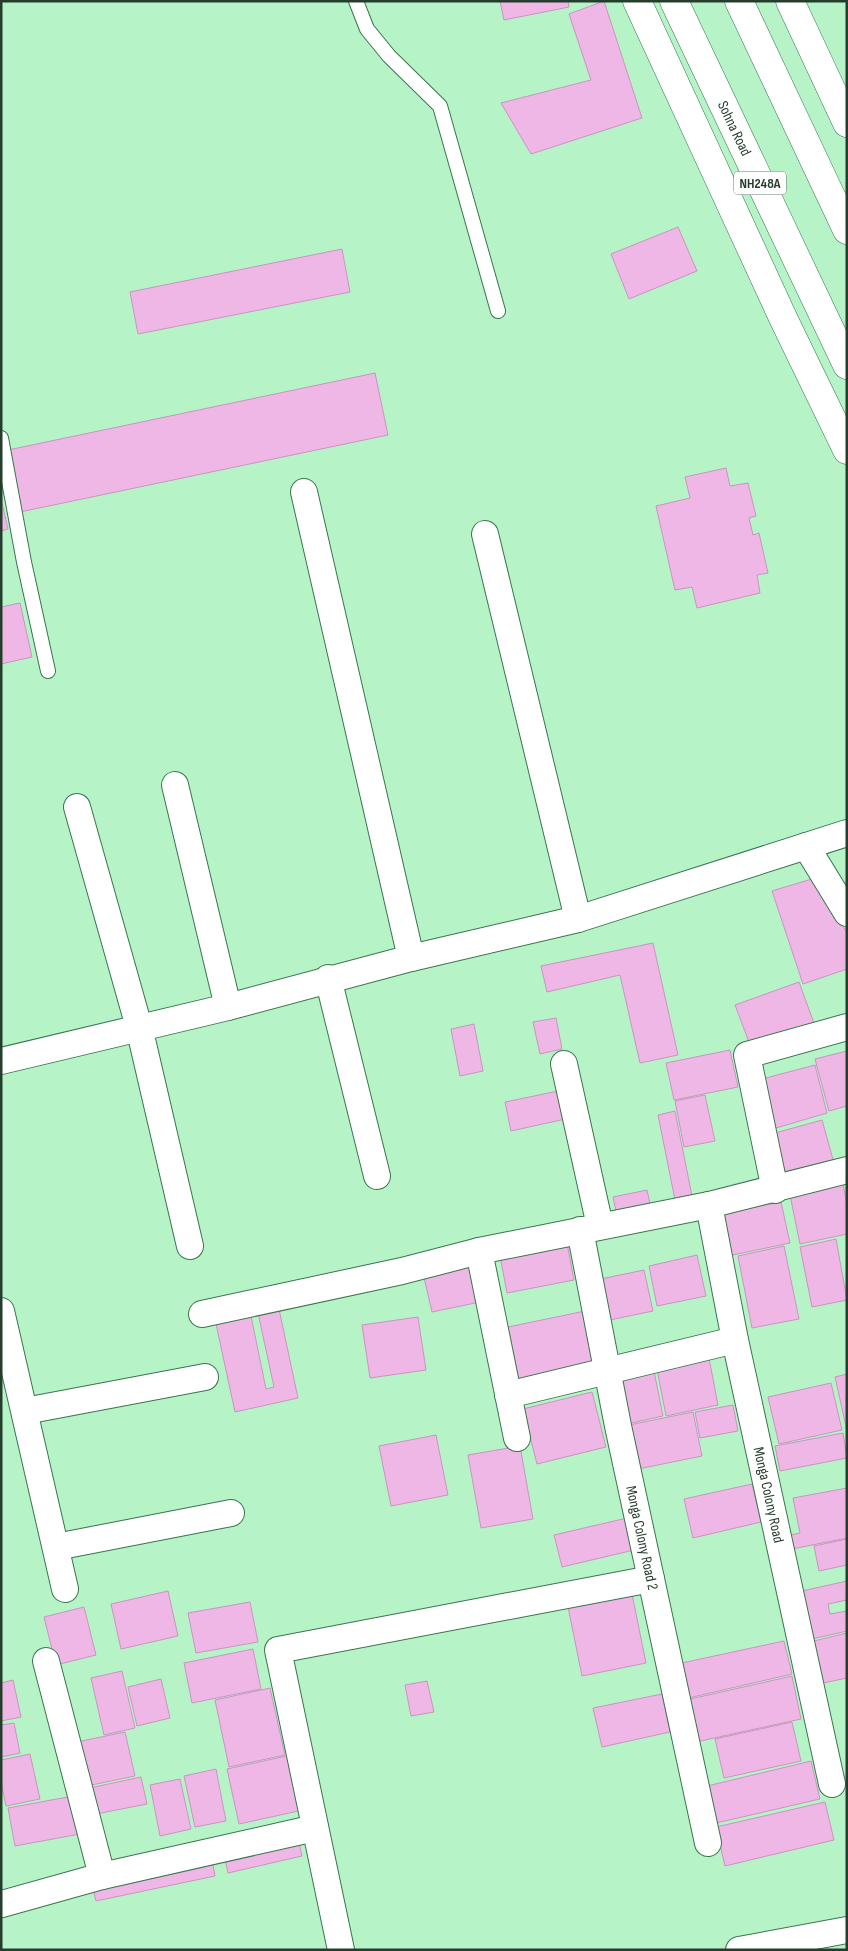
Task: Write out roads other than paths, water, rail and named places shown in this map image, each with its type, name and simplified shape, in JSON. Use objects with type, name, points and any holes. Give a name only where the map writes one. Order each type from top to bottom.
[{"type":"main road","points":[[637,1],[784,320],[847,450]]},
{"type":"main road","name":"Sohna Road","points":[[674,1],[847,365]]},
{"type":"main road","points":[[739,1],[847,230]]},
{"type":"main road","points":[[790,1],[847,123]]},
{"type":"street","points":[[304,492],[411,958]]},
{"type":"street","points":[[485,534],[578,919]]},
{"type":"street","points":[[175,785],[228,1007]]},
{"type":"street","points":[[77,807],[139,1027],[190,1246]]},
{"type":"street","points":[[1,1061],[228,1007],[328,978],[578,919],[847,833]]},
{"type":"street","points":[[806,846],[847,913]]},
{"type":"street","points":[[328,978],[377,1176]]},
{"type":"street","points":[[775,1190],[747,1055],[847,1027]]},
{"type":"street","name":"Monga Colony Road 2","points":[[564,1064],[590,1228],[606,1371],[708,1844]]},
{"type":"street","points":[[202,1314],[402,1271],[479,1251],[709,1205],[775,1190],[847,1170]]},
{"type":"street","name":"Monga Colony Road","points":[[709,1205],[735,1340],[832,1784]]},
{"type":"street","points":[[479,1251],[517,1438]]},
{"type":"street","points":[[1,1311],[65,1589]]},
{"type":"street","points":[[508,1395],[735,1340]]},
{"type":"street","points":[[25,1411],[205,1377]]},
{"type":"street","points":[[56,1546],[231,1513]]},
{"type":"street","points":[[341,1950],[278,1650],[651,1579]]},
{"type":"street","points":[[46,1661],[102,1876]]},
{"type":"street","points":[[2,1904],[102,1876],[315,1828]]},
{"type":"street","points":[[739,1950],[847,1930]]},
{"type":"lane","points":[[356,1],[367,29],[389,56],[440,106],[498,311]]},
{"type":"lane","points":[[1,438],[24,562],[48,672]]}]
